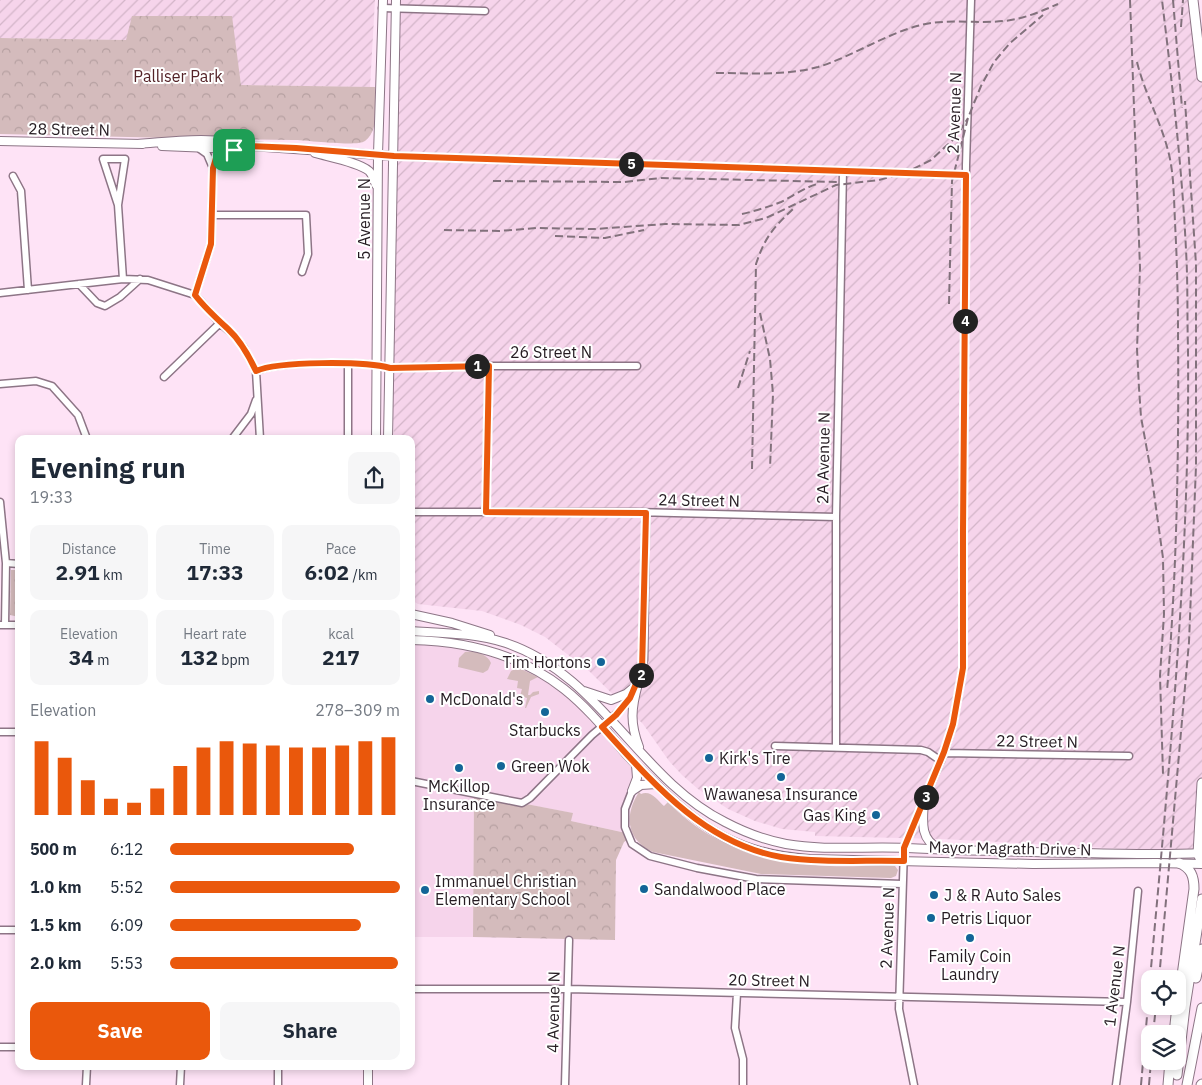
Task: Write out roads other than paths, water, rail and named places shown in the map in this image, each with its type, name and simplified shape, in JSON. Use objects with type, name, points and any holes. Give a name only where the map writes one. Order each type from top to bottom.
[{"type":"highway","points":[[1193,0],[1202,77]]},
{"type":"highway","points":[[1201,858],[1202,783]]},
{"type":"highway","points":[[1179,863],[1187,867],[1194,878],[1182,970]]},
{"type":"highway","points":[[1176,1080],[1185,1006],[1202,899]]},
{"type":"highway","points":[[1176,1080],[1202,948]]},
{"type":"highway","points":[[1188,1085],[1202,1008]]},
{"type":"highway","points":[[1168,1085],[1169,1070]]},
{"type":"main road","name":"5 Avenue N","points":[[388,435],[396,0]]},
{"type":"main road","name":"5 Avenue N","points":[[376,435],[378,154],[382,4]]},
{"type":"main road","name":"28 Street N","points":[[138,144],[187,140],[236,142],[251,146],[394,156]]},
{"type":"main road","name":"28 Street N","points":[[0,141],[138,144],[234,150],[251,146]]},
{"type":"main road","points":[[296,148],[368,170],[378,193]]},
{"type":"main road","points":[[415,615],[474,629],[505,642]]},
{"type":"main road","name":"Mayor Magrath Drive N","points":[[415,631],[481,636],[505,642],[552,666],[581,690],[654,768],[696,804],[724,822],[754,835],[787,844],[814,847],[904,848],[1201,858]]},
{"type":"main road","name":"Mayor Magrath Drive N","points":[[415,640],[471,646],[523,664],[550,679],[578,701],[636,765],[686,813],[716,833],[755,850],[782,857],[803,859],[1033,864],[1179,863],[1201,858]]},
{"type":"main road","points":[[415,642],[420,640]]},
{"type":"main road","points":[[581,690],[611,700],[626,694],[638,684]]},
{"type":"main road","points":[[638,684],[631,717],[640,752]]},
{"type":"main road","points":[[632,791],[637,778],[636,765]]},
{"type":"main road","points":[[632,791],[641,786],[656,784]]},
{"type":"main road","points":[[924,801],[924,833],[931,844],[946,850]]},
{"type":"main road","points":[[368,1070],[368,1085]]},
{"type":"street","name":"2 Avenue N","points":[[914,1085],[901,1024],[899,997],[904,848],[944,752],[953,724],[963,668],[966,175],[971,0]]},
{"type":"street","points":[[382,4],[396,9],[485,11]]},
{"type":"street","points":[[200,148],[207,154],[213,168]]},
{"type":"street","points":[[195,295],[211,244],[213,168],[216,158],[226,149]]},
{"type":"street","name":"28 Street N","points":[[394,156],[966,175]]},
{"type":"street","points":[[118,206],[103,159],[125,159],[118,206],[123,279]]},
{"type":"street","name":"2A Avenue N","points":[[836,747],[836,517],[843,171]]},
{"type":"street","points":[[13,176],[21,191],[28,290]]},
{"type":"street","points":[[212,215],[306,215],[308,254],[302,272]]},
{"type":"street","points":[[0,293],[123,279],[140,279],[195,295],[220,323],[234,335],[244,348],[256,371],[260,435]]},
{"type":"street","points":[[79,284],[97,303],[105,306],[120,297],[140,279]]},
{"type":"street","points":[[164,377],[220,323]]},
{"type":"street","points":[[348,364],[348,435]]},
{"type":"street","name":"26 Street N","points":[[256,371],[270,366],[348,364],[376,364],[390,368],[637,366]]},
{"type":"street","points":[[486,512],[489,366]]},
{"type":"street","points":[[0,384],[36,381],[52,386],[78,415],[86,435]]},
{"type":"street","points":[[235,435],[251,414],[258,395]]},
{"type":"street","points":[[0,502],[6,563],[3,625]]},
{"type":"street","name":"24 Street N","points":[[415,512],[646,513],[836,517]]},
{"type":"street","points":[[415,782],[522,803],[530,798],[611,720],[630,698],[638,684],[644,660],[646,513]]},
{"type":"street","points":[[6,563],[15,564]]},
{"type":"street","points":[[0,732],[15,732]]},
{"type":"street","points":[[775,746],[921,750],[928,752],[941,761]]},
{"type":"street","name":"22 Street N","points":[[944,752],[1129,756]]},
{"type":"street","points":[[632,791],[624,809],[626,833],[632,844],[654,857],[764,880],[902,884]]},
{"type":"street","name":"1 Avenue N","points":[[1116,1085],[1127,1002],[1138,891]]},
{"type":"street","points":[[0,930],[15,930]]},
{"type":"street","name":"4 Avenue N","points":[[565,1085],[569,940]]},
{"type":"street","name":"20 Street N","points":[[415,989],[568,989],[1127,1002]]},
{"type":"street","points":[[737,993],[735,1028],[743,1059],[743,1085]]},
{"type":"street","points":[[0,1047],[15,1047]]},
{"type":"street","points":[[86,1085],[87,1070]]},
{"type":"street","points":[[180,1085],[181,1070]]},
{"type":"street","points":[[278,1070],[278,1085]]},
{"type":"railway","points":[[1130,0],[1140,268],[1137,349],[1139,388],[1141,417],[1163,558],[1164,614],[1160,676],[1163,774]]},
{"type":"railway","points":[[1151,970],[1177,664],[1186,507],[1188,428],[1187,262],[1176,125],[1162,0]]},
{"type":"railway","points":[[1173,0],[1182,108]]},
{"type":"railway","points":[[1181,27],[1183,0]]},
{"type":"railway","points":[[716,73],[767,73],[806,70],[830,63],[891,35],[917,26],[938,22],[993,22],[1011,20],[1031,15],[1058,4]]},
{"type":"railway","points":[[949,304],[952,181],[968,118],[981,86],[994,62],[1010,43],[1043,15]]},
{"type":"railway","points":[[1137,62],[1167,146],[1174,198],[1178,305],[1178,467],[1173,601],[1167,691]]},
{"type":"railway","points":[[1160,970],[1189,642],[1196,466],[1196,264],[1185,101]]},
{"type":"railway","points":[[444,230],[595,229],[665,224],[739,225],[766,218],[836,185],[879,180],[905,173],[931,160],[956,137],[968,118]]},
{"type":"railway","points":[[493,181],[624,182],[661,178],[839,182]]},
{"type":"railway","points":[[742,214],[781,202],[817,184]]},
{"type":"railway","points":[[752,469],[756,264],[770,234],[793,209]]},
{"type":"railway","points":[[555,236],[605,238],[644,230]]},
{"type":"railway","points":[[760,313],[770,359],[773,394],[770,468]]},
{"type":"railway","points":[[738,388],[750,351]]},
{"type":"railway","points":[[1141,1085],[1147,1015]]},
{"type":"railway","points":[[1154,1025],[1155,1015]]},
{"type":"railway","points":[[1149,1085],[1150,1070]]},
{"type":"place","name":"Tim Hortons","points":[[601,662]]},
{"type":"place","name":"McDonald's","points":[[430,699]]},
{"type":"place","name":"Starbucks","points":[[545,712]]},
{"type":"place","name":"Kirk's Tire","points":[[709,758]]},
{"type":"place","name":"Green Wok","points":[[501,766]]},
{"type":"place","name":"McKillop Insurance","points":[[459,768]]},
{"type":"place","name":"Wawanesa Insurance","points":[[781,777]]},
{"type":"place","name":"Gas King","points":[[876,815]]},
{"type":"place","name":"Sandalwood Place","points":[[644,889]]},
{"type":"place","name":"Immanuel Christian Elementary School","points":[[425,890]]},
{"type":"place","name":"J & R Auto Sales","points":[[934,895]]},
{"type":"place","name":"Petris Liquor","points":[[931,918]]},
{"type":"place","name":"Family Coin Laundry","points":[[970,938]]},
{"type":"park label","name":"Palliser Park","points":[[178,76]]}]
